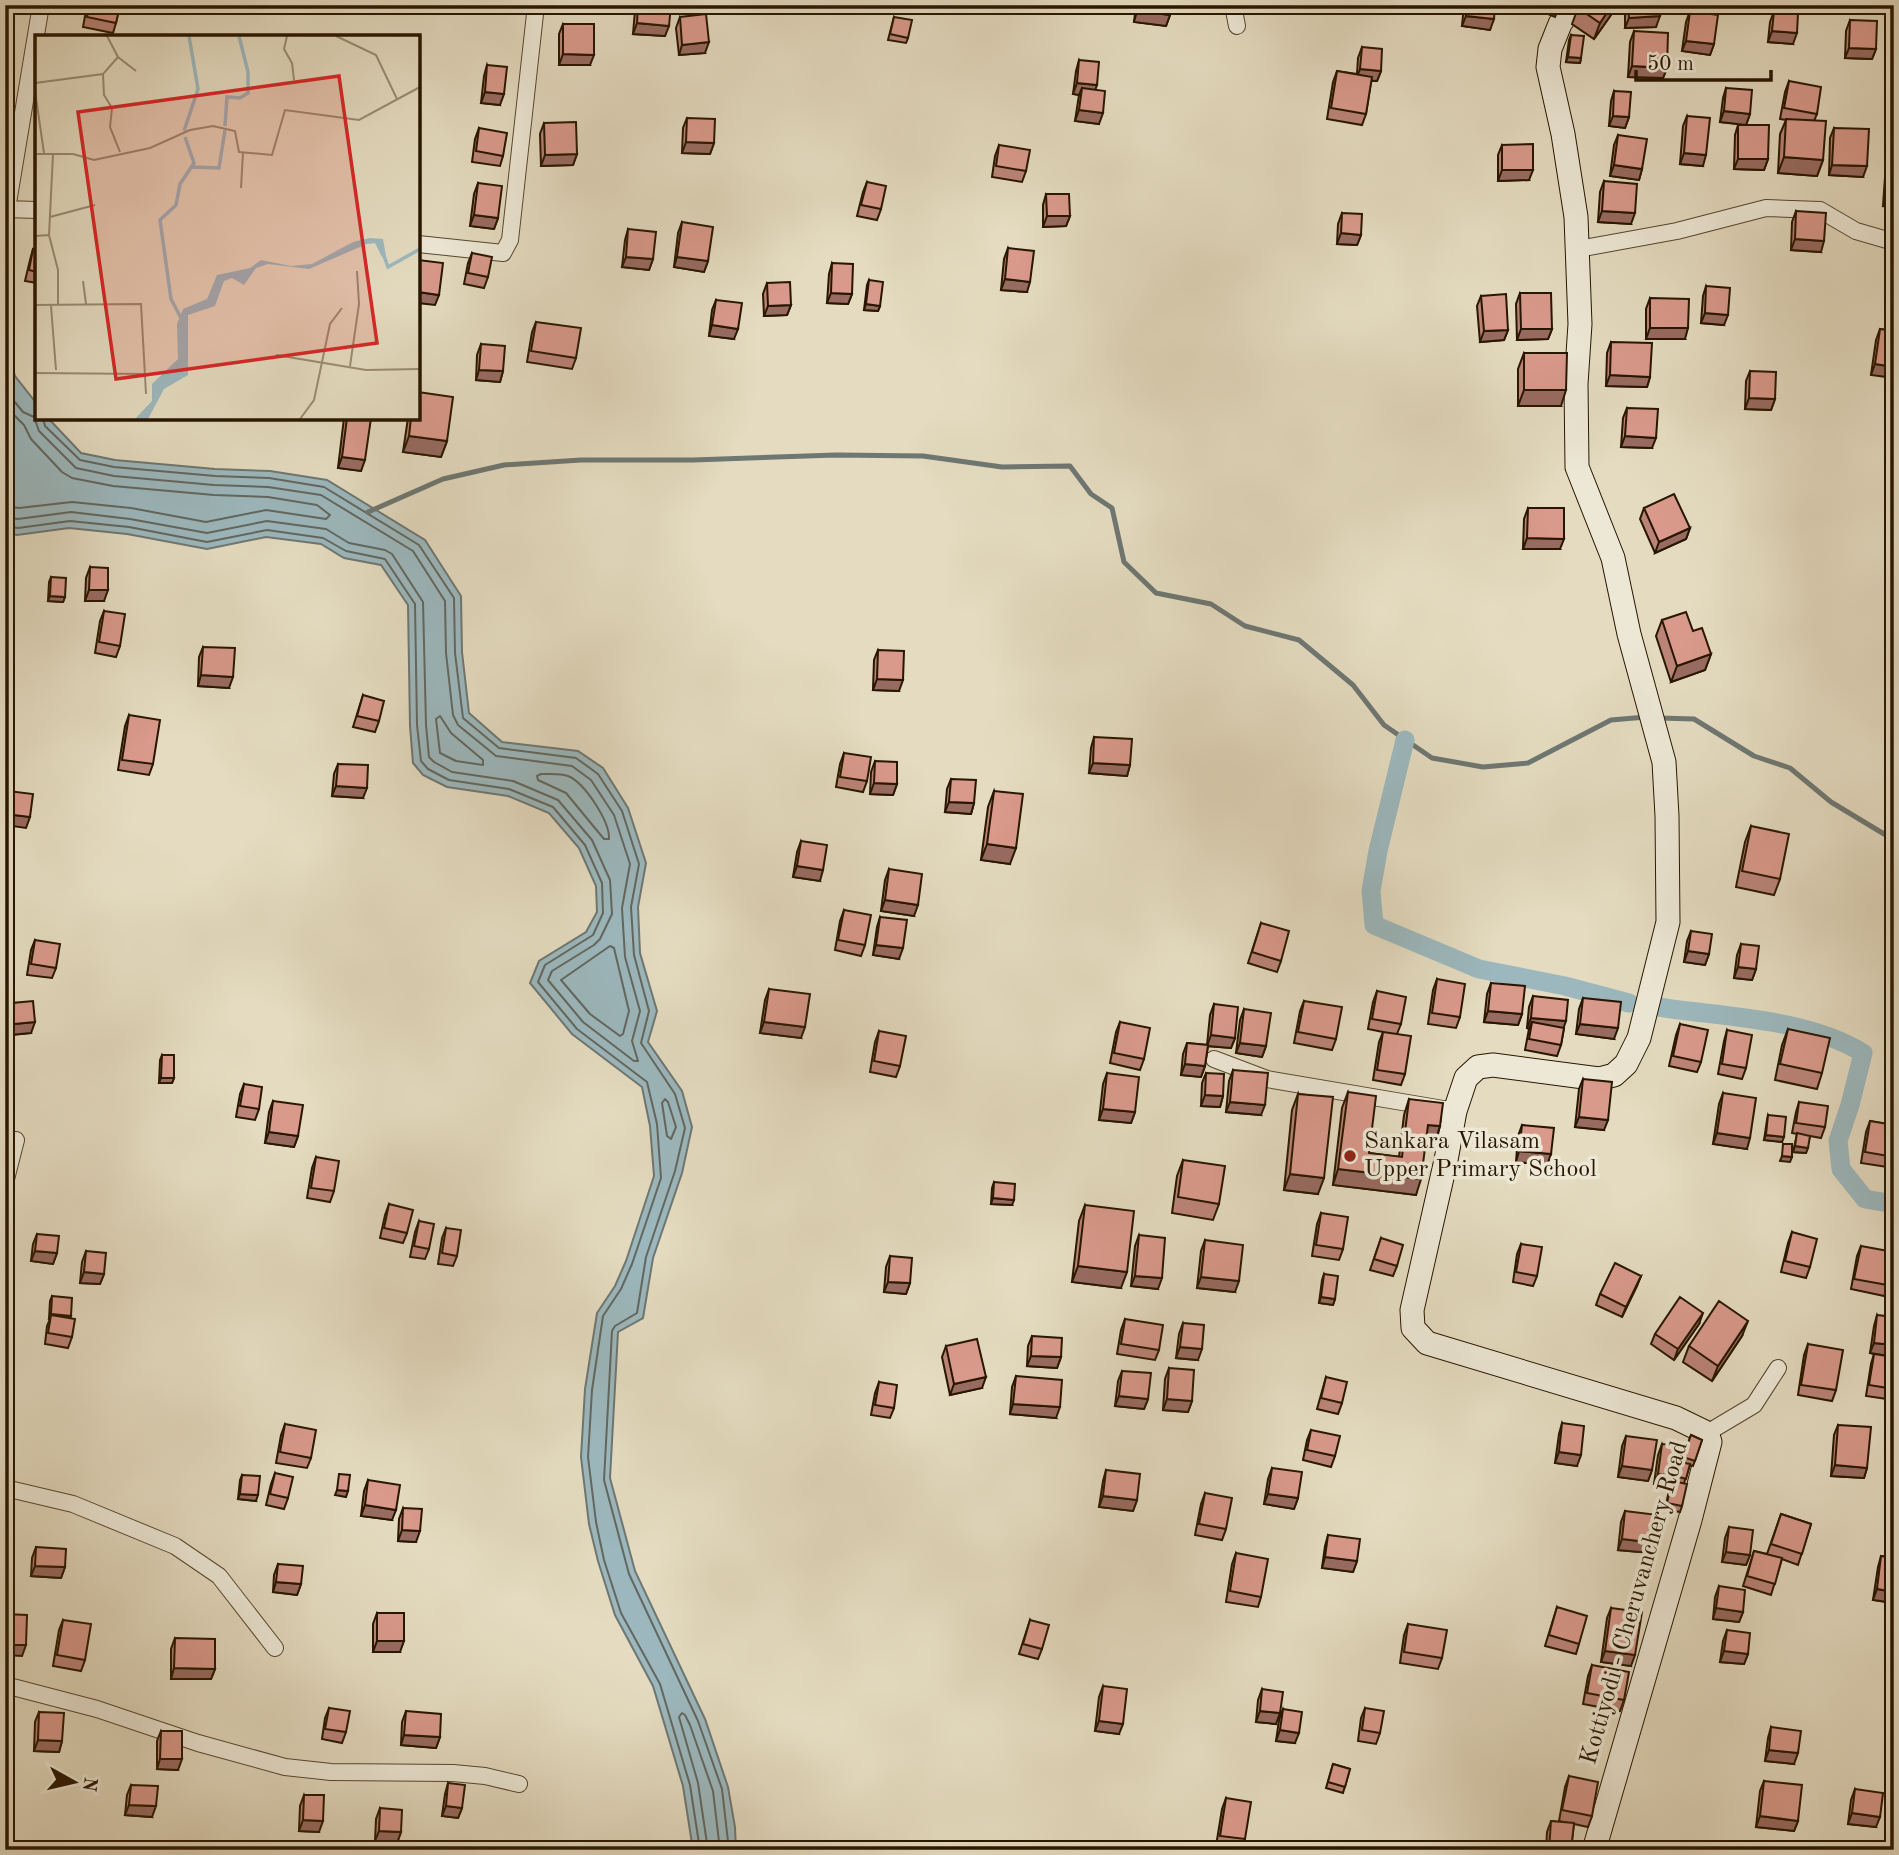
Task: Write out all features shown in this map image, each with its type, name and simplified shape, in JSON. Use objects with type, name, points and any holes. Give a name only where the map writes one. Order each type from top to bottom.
[{"type":"main road","name":"Kottiyodi - Cheruvanchery Road","points":[[1572,5],[1560,24],[1550,49],[1548,66],[1565,146],[1576,217],[1580,324],[1576,384],[1577,467],[1614,558],[1629,634],[1664,762],[1668,922],[1639,1038],[1626,1064],[1614,1075],[1599,1079],[1493,1065],[1478,1068],[1466,1079],[1455,1111],[1412,1310],[1413,1328],[1427,1343],[1664,1414],[1707,1433],[1710,1442],[1708,1456],[1594,1850]]},
{"type":"street","points":[[36,35],[41,5]]},
{"type":"street","points":[[420,244],[503,253],[510,240],[536,5]]},
{"type":"street","points":[[1233,5],[1237,26]]},
{"type":"street","points":[[35,40],[6,209],[35,210]]},
{"type":"street","points":[[1578,250],[1677,231],[1766,208],[1820,210],[1856,231],[1894,242]]},
{"type":"street","points":[[1214,1059],[1267,1079],[1455,1111]]},
{"type":"street","points":[[5,1183],[16,1140]]},
{"type":"street","points":[[1707,1433],[1754,1405],[1778,1368]]},
{"type":"street","points":[[5,1488],[73,1504],[175,1546],[219,1576],[275,1648]]},
{"type":"street","points":[[5,1685],[97,1709],[198,1743],[285,1767],[331,1772],[453,1773],[485,1776],[519,1784]]},
{"type":"water","points":[[5,341],[15,376],[35,401],[35,420],[50,420],[81,453],[115,460],[270,471],[327,480],[425,540],[461,596],[462,652],[469,713],[502,742],[578,751],[603,768],[628,808],[646,863],[638,907],[640,953],[657,1011],[648,1042],[682,1091],[692,1127],[682,1173],[653,1258],[643,1318],[618,1332],[610,1478],[635,1571],[705,1719],[728,1787],[736,1850],[693,1850],[683,1786],[653,1686],[615,1615],[589,1524],[581,1457],[585,1389],[597,1313],[615,1286],[626,1261],[654,1176],[650,1126],[642,1087],[572,1034],[530,983],[539,961],[586,932],[597,912],[596,886],[579,848],[549,813],[508,796],[447,787],[423,775],[413,763],[408,605],[381,565],[344,558],[321,544],[266,537],[207,549],[127,534],[69,528],[17,535],[5,532]]},
{"type":"building","points":[[89,5],[120,5],[116,23],[87,17]]},
{"type":"building","points":[[638,5],[671,5],[669,26],[637,23]]},
{"type":"building","points":[[1138,5],[1171,5],[1170,15],[1137,11]]},
{"type":"building","points":[[1467,5],[1495,5],[1494,19],[1466,16]]},
{"type":"building","points":[[1580,5],[1612,5],[1600,23],[1578,8]]},
{"type":"building","points":[[1628,5],[1660,5],[1660,16],[1629,18]]},
{"type":"building","points":[[1690,11],[1718,15],[1714,44],[1686,41]]},
{"type":"building","points":[[1774,11],[1798,13],[1797,33],[1772,31]]},
{"type":"building","points":[[706,14],[709,42],[682,45],[680,17]]},
{"type":"building","points":[[894,17],[912,20],[908,38],[890,34]]},
{"type":"building","points":[[1850,20],[1877,21],[1876,49],[1849,48]]},
{"type":"building","points":[[563,24],[594,24],[594,55],[563,54]]},
{"type":"building","points":[[1634,31],[1668,33],[1667,68],[1632,66]]},
{"type":"building","points":[[1571,35],[1584,36],[1581,58],[1568,57]]},
{"type":"building","points":[[1362,47],[1382,49],[1381,71],[1360,69]]},
{"type":"building","points":[[1079,60],[1099,62],[1097,85],[1077,83]]},
{"type":"building","points":[[487,65],[507,67],[504,94],[485,92]]},
{"type":"building","points":[[5,71],[10,71],[7,104],[5,103]]},
{"type":"building","points":[[1337,71],[1372,77],[1366,114],[1331,108]]},
{"type":"building","points":[[1789,81],[1821,87],[1817,114],[1784,108]]},
{"type":"building","points":[[1082,88],[1105,91],[1103,113],[1079,110]]},
{"type":"building","points":[[1726,88],[1752,90],[1750,114],[1724,111]]},
{"type":"building","points":[[1614,91],[1631,92],[1629,117],[1613,116]]},
{"type":"building","points":[[1687,116],[1710,118],[1706,155],[1684,153]]},
{"type":"building","points":[[687,118],[715,119],[714,143],[686,142]]},
{"type":"building","points":[[1786,119],[1826,121],[1823,160],[1784,157]]},
{"type":"building","points":[[576,122],[577,154],[545,155],[544,123]]},
{"type":"building","points":[[1738,125],[1769,125],[1768,159],[1738,159]]},
{"type":"building","points":[[479,128],[507,133],[503,156],[476,151]]},
{"type":"building","points":[[1834,128],[1869,129],[1867,166],[1832,165]]},
{"type":"building","points":[[1618,135],[1647,139],[1642,169],[1614,165]]},
{"type":"building","points":[[1533,144],[1533,170],[1502,170],[1502,145]]},
{"type":"building","points":[[999,145],[1030,150],[1026,171],[996,166]]},
{"type":"building","points":[[1889,166],[1894,167],[1894,196],[1887,195]]},
{"type":"building","points":[[1604,181],[1637,184],[1635,213],[1602,211]]},
{"type":"building","points":[[867,182],[886,186],[881,209],[861,205]]},
{"type":"building","points":[[478,183],[502,186],[498,218],[474,215]]},
{"type":"building","points":[[1046,194],[1069,194],[1070,216],[1047,216]]},
{"type":"building","points":[[1796,211],[1826,213],[1824,241],[1795,239]]},
{"type":"building","points":[[1342,213],[1362,214],[1361,235],[1341,233]]},
{"type":"building","points":[[682,222],[713,227],[708,261],[677,257]]},
{"type":"building","points":[[628,229],[656,232],[653,259],[626,257]]},
{"type":"building","points":[[1008,248],[1034,251],[1030,282],[1005,279]]},
{"type":"building","points":[[33,249],[35,272],[29,270]]},
{"type":"building","points":[[472,253],[492,257],[488,277],[468,273]]},
{"type":"building","points":[[420,260],[443,263],[439,295],[420,292]]},
{"type":"building","points":[[832,263],[853,264],[852,294],[831,293]]},
{"type":"building","points":[[869,280],[883,282],[880,306],[866,304]]},
{"type":"building","points":[[790,282],[791,305],[768,306],[767,283]]},
{"type":"building","points":[[1706,286],[1730,288],[1728,315],[1705,313]]},
{"type":"building","points":[[1520,293],[1551,293],[1552,329],[1521,329]]},
{"type":"building","points":[[1506,294],[1508,330],[1484,331],[1481,296]]},
{"type":"building","points":[[1650,298],[1689,299],[1688,328],[1650,328]]},
{"type":"building","points":[[716,300],[742,303],[738,329],[712,325]]},
{"type":"building","points":[[536,322],[581,328],[576,358],[531,351]]},
{"type":"building","points":[[1880,329],[1894,331],[1894,367],[1875,364]]},
{"type":"building","points":[[1611,342],[1652,343],[1650,377],[1610,375]]},
{"type":"building","points":[[481,344],[505,346],[503,371],[479,370]]},
{"type":"building","points":[[1524,353],[1567,353],[1566,390],[1524,390]]},
{"type":"building","points":[[1750,371],[1776,372],[1775,399],[1749,398]]},
{"type":"building","points":[[420,392],[453,397],[447,441],[409,436],[411,420],[420,420]]},
{"type":"building","points":[[1627,408],[1658,409],[1656,438],[1625,436]]},
{"type":"building","points":[[347,420],[371,420],[365,460],[342,457]]},
{"type":"building","points":[[1674,494],[1690,528],[1659,542],[1644,508]]},
{"type":"building","points":[[1528,508],[1564,508],[1564,539],[1527,538]]},
{"type":"building","points":[[90,567],[108,568],[108,590],[89,590]]},
{"type":"building","points":[[51,577],[66,578],[65,597],[50,596]]},
{"type":"building","points":[[104,611],[125,614],[120,646],[99,642]]},
{"type":"building","points":[[1686,612],[1693,631],[1702,628],[1711,654],[1677,666],[1662,620]]},
{"type":"building","points":[[203,647],[235,648],[233,677],[201,675]]},
{"type":"building","points":[[878,650],[904,651],[903,680],[877,679]]},
{"type":"building","points":[[363,695],[384,701],[379,721],[357,716]]},
{"type":"building","points":[[129,715],[160,720],[153,764],[122,760]]},
{"type":"building","points":[[1094,737],[1132,739],[1130,765],[1093,763]]},
{"type":"building","points":[[844,753],[871,757],[867,781],[840,777]]},
{"type":"building","points":[[875,761],[897,762],[897,784],[874,783]]},
{"type":"building","points":[[338,764],[368,765],[367,788],[336,786]]},
{"type":"building","points":[[951,779],[976,780],[974,803],[949,802]]},
{"type":"building","points":[[8,791],[33,794],[30,817],[5,814]]},
{"type":"building","points":[[994,791],[1023,794],[1016,848],[987,844]]},
{"type":"building","points":[[1751,826],[1789,834],[1780,879],[1742,871]]},
{"type":"building","points":[[801,841],[827,845],[823,870],[797,866]]},
{"type":"building","points":[[889,869],[922,874],[918,905],[885,900]]},
{"type":"building","points":[[844,910],[871,915],[865,945],[838,940]]},
{"type":"building","points":[[880,917],[907,920],[903,948],[876,945]]},
{"type":"building","points":[[1261,923],[1289,931],[1281,961],[1252,952]]},
{"type":"building","points":[[1691,931],[1712,934],[1709,954],[1688,951]]},
{"type":"building","points":[[35,940],[60,944],[56,968],[31,964]]},
{"type":"building","points":[[1741,944],[1759,946],[1756,969],[1738,967]]},
{"type":"building","points":[[1437,979],[1465,984],[1460,1017],[1432,1013]]},
{"type":"building","points":[[1491,983],[1525,986],[1522,1014],[1488,1011]]},
{"type":"building","points":[[769,989],[810,994],[805,1027],[764,1022]]},
{"type":"building","points":[[1377,991],[1406,997],[1401,1024],[1372,1019]]},
{"type":"building","points":[[1533,996],[1568,1000],[1566,1021],[1531,1018]]},
{"type":"building","points":[[1583,998],[1621,1002],[1618,1028],[1580,1024]]},
{"type":"building","points":[[33,1001],[35,1022],[14,1024],[12,1003]]},
{"type":"building","points":[[1304,1001],[1342,1007],[1336,1039],[1298,1032]]},
{"type":"building","points":[[1214,1004],[1238,1007],[1235,1038],[1211,1035]]},
{"type":"building","points":[[1244,1009],[1271,1013],[1266,1046],[1240,1043]]},
{"type":"building","points":[[1120,1022],[1150,1028],[1144,1059],[1114,1053]]},
{"type":"building","points":[[1532,1022],[1564,1028],[1561,1045],[1529,1039]]},
{"type":"building","points":[[1680,1024],[1708,1030],[1701,1062],[1673,1056]]},
{"type":"building","points":[[1788,1029],[1830,1038],[1822,1073],[1780,1064]]},
{"type":"building","points":[[1727,1030],[1752,1035],[1746,1068],[1722,1064]]},
{"type":"building","points":[[879,1031],[906,1036],[900,1066],[874,1061]]},
{"type":"building","points":[[1383,1032],[1411,1036],[1405,1074],[1377,1070]]},
{"type":"building","points":[[1187,1043],[1208,1045],[1205,1066],[1185,1064]]},
{"type":"building","points":[[162,1055],[174,1055],[174,1078],[161,1078]]},
{"type":"building","points":[[1233,1070],[1268,1073],[1265,1105],[1230,1102]]},
{"type":"building","points":[[1107,1073],[1139,1077],[1135,1112],[1103,1109]]},
{"type":"building","points":[[1206,1073],[1224,1074],[1223,1096],[1205,1095]]},
{"type":"building","points":[[1583,1079],[1612,1082],[1608,1120],[1579,1117]]},
{"type":"building","points":[[244,1084],[262,1087],[259,1109],[240,1106]]},
{"type":"building","name":"Sankara Vilasam Upper Primary School","points":[[1348,1092],[1376,1096],[1369,1153],[1402,1157],[1409,1099],[1443,1103],[1440,1126],[1428,1125],[1421,1179],[1338,1169]]},
{"type":"building","points":[[1723,1093],[1756,1098],[1750,1138],[1717,1133]]},
{"type":"building","points":[[1298,1094],[1333,1097],[1324,1178],[1290,1174]]},
{"type":"building","points":[[273,1101],[303,1105],[298,1136],[269,1132]]},
{"type":"building","points":[[1799,1102],[1828,1106],[1825,1127],[1796,1123]]},
{"type":"building","points":[[1768,1115],[1786,1117],[1784,1137],[1766,1135]]},
{"type":"building","points":[[1870,1121],[1894,1125],[1894,1157],[1865,1152]]},
{"type":"building","points":[[1522,1125],[1554,1128],[1551,1154],[1519,1151]]},
{"type":"building","points":[[1797,1133],[1810,1136],[1808,1148],[1795,1146]]},
{"type":"building","points":[[1783,1144],[1792,1144],[1792,1157],[1782,1156]]},
{"type":"building","points":[[316,1157],[339,1161],[334,1191],[311,1188]]},
{"type":"building","points":[[1183,1160],[1225,1166],[1219,1204],[1178,1197]]},
{"type":"building","points":[[994,1182],[1015,1184],[1014,1200],[993,1198]]},
{"type":"building","points":[[389,1204],[413,1210],[407,1233],[384,1228]]},
{"type":"building","points":[[1085,1205],[1134,1211],[1127,1272],[1078,1266]]},
{"type":"building","points":[[1321,1213],[1348,1217],[1343,1249],[1316,1245]]},
{"type":"building","points":[[419,1221],[434,1224],[429,1249],[414,1246]]},
{"type":"building","points":[[446,1228],[461,1230],[457,1256],[442,1253]]},
{"type":"building","points":[[1792,1232],[1817,1239],[1810,1267],[1785,1261]]},
{"type":"building","points":[[37,1234],[59,1236],[57,1253],[35,1251]]},
{"type":"building","points":[[1139,1235],[1165,1238],[1162,1278],[1135,1276]]},
{"type":"building","points":[[1381,1238],[1403,1245],[1397,1266],[1374,1259]]},
{"type":"building","points":[[1205,1240],[1243,1245],[1239,1281],[1201,1277]]},
{"type":"building","points":[[1521,1244],[1542,1247],[1537,1276],[1516,1272]]},
{"type":"building","points":[[1861,1246],[1894,1252],[1893,1286],[1854,1279]]},
{"type":"building","points":[[86,1251],[106,1253],[104,1274],[84,1272]]},
{"type":"building","points":[[890,1256],[912,1258],[910,1283],[888,1282]]},
{"type":"building","points":[[1615,1263],[1641,1276],[1626,1307],[1600,1294]]},
{"type":"building","points":[[1324,1274],[1338,1276],[1335,1299],[1321,1297]]},
{"type":"building","points":[[52,1296],[72,1298],[71,1316],[51,1314]]},
{"type":"building","points":[[1680,1297],[1703,1313],[1678,1349],[1655,1334]]},
{"type":"building","points":[[1719,1301],[1748,1321],[1718,1366],[1689,1346]]},
{"type":"building","points":[[51,1315],[75,1319],[72,1337],[48,1333]]},
{"type":"building","points":[[1877,1315],[1894,1317],[1894,1345],[1874,1343]]},
{"type":"building","points":[[1125,1319],[1163,1325],[1159,1350],[1121,1344]]},
{"type":"building","points":[[1183,1323],[1204,1325],[1202,1349],[1180,1347]]},
{"type":"building","points":[[1032,1336],[1062,1338],[1061,1357],[1031,1356]]},
{"type":"building","points":[[977,1339],[986,1377],[954,1384],[946,1346]]},
{"type":"building","points":[[1808,1344],[1843,1350],[1836,1390],[1801,1385]]},
{"type":"building","points":[[1874,1354],[1894,1357],[1894,1389],[1869,1385]]},
{"type":"building","points":[[1169,1368],[1194,1370],[1192,1401],[1167,1399]]},
{"type":"building","points":[[1122,1371],[1151,1373],[1148,1399],[1119,1396]]},
{"type":"building","points":[[1016,1376],[1062,1380],[1060,1407],[1013,1404]]},
{"type":"building","points":[[1326,1377],[1347,1382],[1342,1403],[1321,1398]]},
{"type":"building","points":[[879,1382],[897,1385],[894,1408],[875,1405]]},
{"type":"building","points":[[1562,1423],[1584,1426],[1581,1455],[1559,1452]]},
{"type":"building","points":[[285,1424],[316,1430],[311,1458],[280,1452]]},
{"type":"building","points":[[1838,1425],[1871,1427],[1867,1468],[1835,1465]]},
{"type":"building","points":[[1311,1430],[1340,1436],[1335,1456],[1307,1450]]},
{"type":"building","points":[[1691,1435],[1702,1440],[1695,1461],[1683,1457]]},
{"type":"building","points":[[1626,1436],[1657,1440],[1652,1470],[1622,1466]]},
{"type":"building","points":[[1662,1444],[1678,1446],[1674,1475],[1658,1474]]},
{"type":"building","points":[[1680,1462],[1690,1464],[1686,1479],[1676,1476]]},
{"type":"building","points":[[1272,1468],[1302,1472],[1298,1498],[1268,1494]]},
{"type":"building","points":[[1106,1470],[1140,1474],[1137,1500],[1103,1496]]},
{"type":"building","points":[[275,1473],[293,1477],[288,1498],[270,1494]]},
{"type":"building","points":[[339,1474],[350,1475],[348,1491],[337,1490]]},
{"type":"building","points":[[242,1475],[260,1476],[258,1495],[240,1494]]},
{"type":"building","points":[[368,1480],[400,1485],[396,1510],[365,1505]]},
{"type":"building","points":[[1672,1481],[1687,1484],[1682,1506],[1667,1503]]},
{"type":"building","points":[[1205,1493],[1232,1498],[1226,1529],[1199,1524]]},
{"type":"building","points":[[403,1508],[422,1509],[420,1531],[402,1530]]},
{"type":"building","points":[[1625,1511],[1658,1515],[1655,1543],[1622,1539]]},
{"type":"building","points":[[1781,1514],[1811,1524],[1802,1554],[1771,1544]]},
{"type":"building","points":[[1729,1527],[1753,1530],[1750,1555],[1726,1552]]},
{"type":"building","points":[[1328,1535],[1360,1539],[1357,1561],[1325,1557]]},
{"type":"building","points":[[36,1547],[66,1549],[65,1567],[35,1566]]},
{"type":"building","points":[[1754,1551],[1782,1558],[1775,1584],[1747,1576]]},
{"type":"building","points":[[1236,1553],[1268,1559],[1261,1597],[1230,1591]]},
{"type":"building","points":[[1881,1556],[1894,1558],[1894,1592],[1877,1589]]},
{"type":"building","points":[[278,1564],[303,1566],[301,1584],[276,1582]]},
{"type":"building","points":[[1719,1586],[1745,1590],[1743,1612],[1716,1608]]},
{"type":"building","points":[[1557,1607],[1587,1616],[1579,1644],[1549,1635]]},
{"type":"building","points":[[1611,1608],[1642,1612],[1635,1655],[1605,1651]]},
{"type":"building","points":[[377,1613],[404,1613],[404,1641],[377,1641]]},
{"type":"building","points":[[5,1614],[27,1615],[26,1645],[5,1645]]},
{"type":"building","points":[[63,1620],[91,1624],[85,1660],[57,1655]]},
{"type":"building","points":[[1030,1620],[1049,1625],[1042,1649],[1023,1644]]},
{"type":"building","points":[[1408,1624],[1447,1630],[1442,1658],[1404,1652]]},
{"type":"building","points":[[1727,1630],[1750,1633],[1748,1654],[1724,1651]]},
{"type":"building","points":[[175,1638],[215,1639],[215,1669],[174,1668]]},
{"type":"building","points":[[1592,1665],[1629,1672],[1624,1700],[1587,1693]]},
{"type":"building","points":[[1103,1686],[1127,1689],[1123,1724],[1099,1721]]},
{"type":"building","points":[[1262,1689],[1283,1692],[1280,1713],[1260,1711]]},
{"type":"building","points":[[329,1708],[350,1711],[346,1732],[325,1729]]},
{"type":"building","points":[[1365,1708],[1384,1711],[1380,1733],[1362,1730]]},
{"type":"building","points":[[1283,1709],[1302,1712],[1299,1733],[1280,1730]]},
{"type":"building","points":[[406,1711],[441,1714],[440,1737],[404,1735]]},
{"type":"building","points":[[39,1712],[64,1713],[62,1741],[38,1740]]},
{"type":"building","points":[[1771,1727],[1801,1731],[1798,1753],[1769,1750]]},
{"type":"building","points":[[161,1731],[182,1731],[182,1759],[160,1759]]},
{"type":"building","points":[[1333,1764],[1350,1769],[1345,1787],[1328,1782]]},
{"type":"building","points":[[1569,1776],[1598,1782],[1592,1816],[1562,1810]]},
{"type":"building","points":[[1764,1781],[1802,1785],[1798,1821],[1760,1816]]},
{"type":"building","points":[[448,1783],[465,1785],[462,1808],[446,1806]]},
{"type":"building","points":[[131,1785],[158,1786],[156,1806],[129,1805]]},
{"type":"building","points":[[1855,1789],[1883,1793],[1880,1817],[1852,1813]]},
{"type":"building","points":[[304,1795],[324,1795],[323,1821],[303,1820]]},
{"type":"building","points":[[1226,1798],[1251,1802],[1245,1839],[1220,1836]]},
{"type":"building","points":[[380,1808],[402,1810],[401,1832],[379,1831]]},
{"type":"building","points":[[1551,1821],[1574,1823],[1571,1850],[1549,1850]]},
{"type":"building","points":[[223,1841],[234,1841],[234,1850],[223,1850]]},
{"type":"building","points":[[395,1844],[421,1844],[421,1850],[395,1850]]},
{"type":"building","points":[[111,1847],[137,1850],[111,1850]]},
{"type":"waterway","points":[[368,512],[443,479],[504,465],[581,460],[693,460],[836,455],[923,456],[1002,467],[1070,466],[1091,494],[1112,508],[1124,562],[1156,593],[1211,604],[1245,626],[1299,640],[1353,685],[1384,725],[1432,758],[1483,767],[1528,763],[1611,720],[1646,717]]},
{"type":"waterway","points":[[1659,718],[1694,719],[1754,756],[1790,768],[1831,802],[1894,840]]},
{"type":"waterway","points":[[1405,740],[1371,891],[1374,925],[1479,969],[1565,986],[1629,1003]]},
{"type":"waterway","points":[[1658,1007],[1790,1026],[1816,1032],[1863,1053],[1838,1141],[1841,1169],[1865,1199],[1894,1204]]},
{"type":"place","name":"Sankara Vilasam Upper Primary School","points":[[1350,1156]]}]
